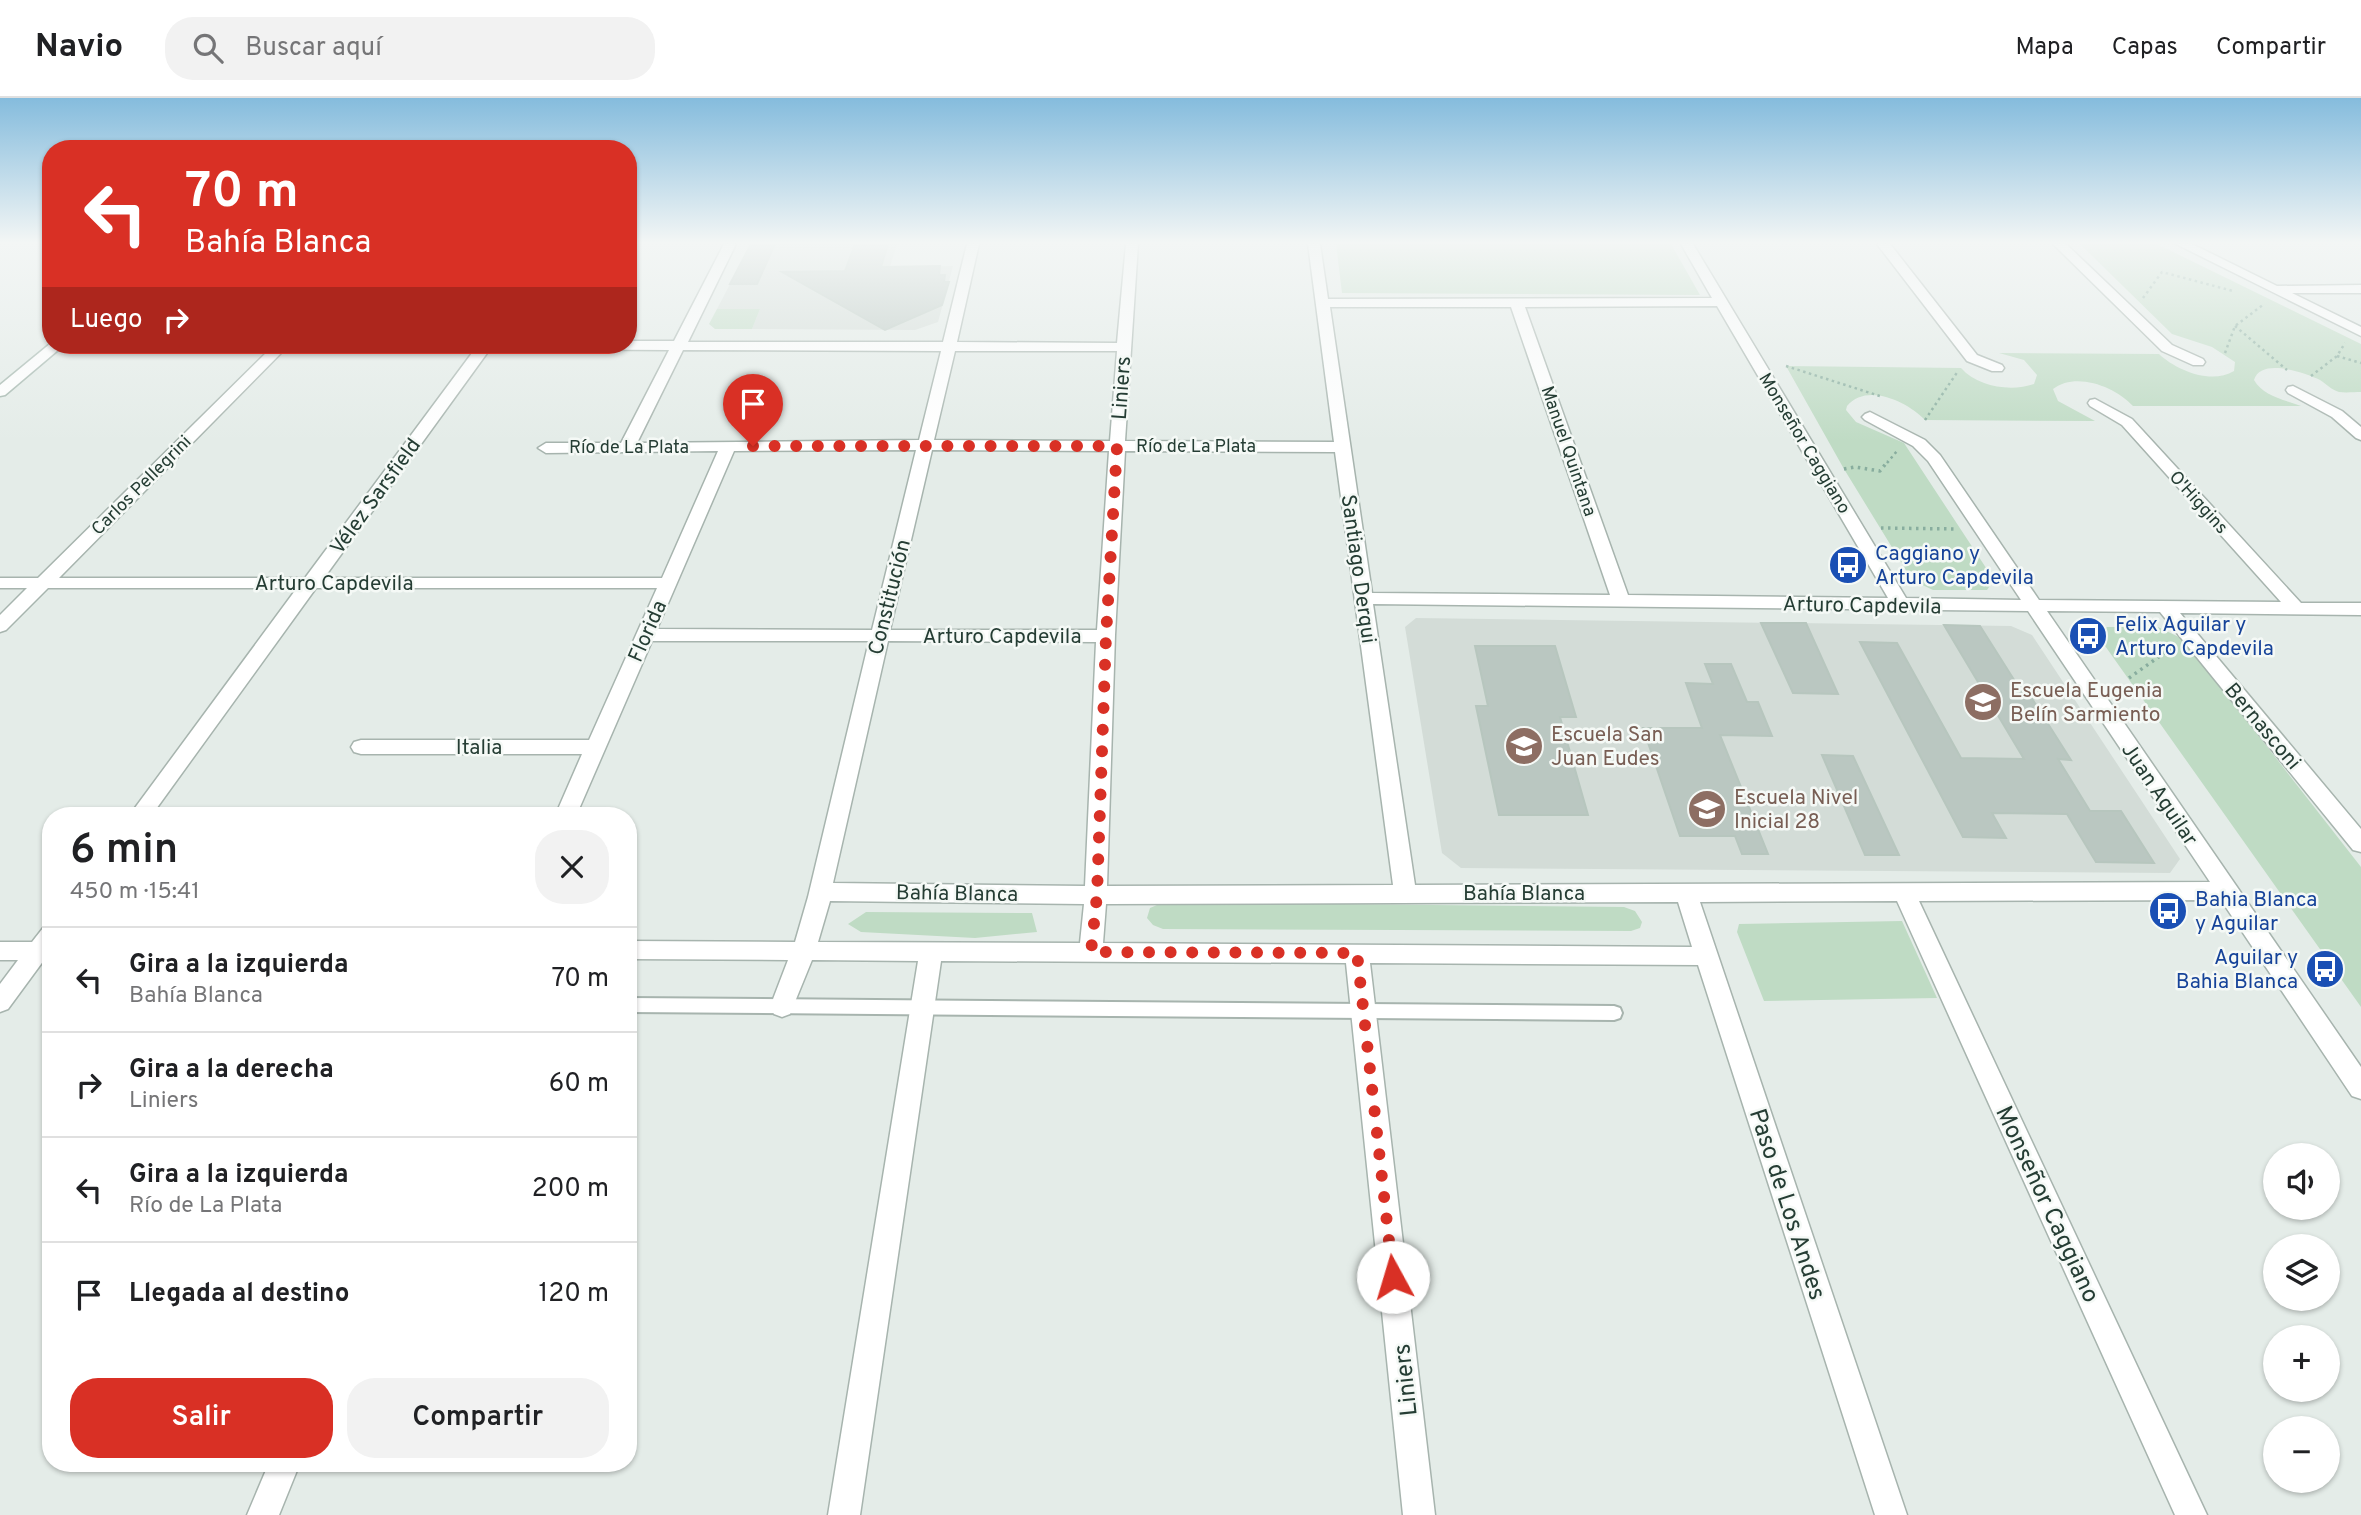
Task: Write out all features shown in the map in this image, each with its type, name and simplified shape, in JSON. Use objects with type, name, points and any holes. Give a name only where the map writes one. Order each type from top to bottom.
[{"type":"street","points":[[627,447],[696,310]]},
{"type":"street","name":"Constitución","points":[[782,1007],[805,951],[822,892],[827,858],[958,310]]},
{"type":"street","name":"Liniers","points":[[1091,952],[1097,895],[1106,636],[1127,310]]},
{"type":"street","name":"Santiago Derqui","points":[[1323,310],[1405,894]]},
{"type":"street","name":"Manuel Quintana","points":[[1519,310],[1620,600]]},
{"type":"street","name":"Monseñor Caggiano","points":[[1727,310],[1902,606]]},
{"type":"street","points":[[1935,310],[1972,358],[1997,369]]},
{"type":"street","points":[[2128,310],[2167,348],[2198,362]]},
{"type":"street","points":[[2311,310],[2354,335]]},
{"type":"street","points":[[637,346],[1124,347]]},
{"type":"street","points":[[0,392],[46,354]]},
{"type":"street","name":"Carlos Pellegrini","points":[[0,626],[273,354]]},
{"type":"street","name":"Vélez Sarsfield","points":[[146,807],[479,354]]},
{"type":"street","points":[[2293,390],[2337,414],[2361,435]]},
{"type":"street","name":"O'Higgins","points":[[2095,403],[2127,422],[2297,609]]},
{"type":"street","name":"Juan Aguilar","points":[[1870,417],[1920,443],[1934,458],[2361,1088]]},
{"type":"street","name":"Río de La Plata","points":[[546,448],[926,445],[1342,447]]},
{"type":"street","name":"Florida","points":[[569,807],[728,447]]},
{"type":"street","name":"Arturo Capdevila","points":[[0,583],[668,583]]},
{"type":"street","name":"Arturo Capdevila","points":[[1364,598],[2361,610]]},
{"type":"street","name":"Bernasconi","points":[[2166,608],[2361,844]]},
{"type":"street","name":"Arturo Capdevila","points":[[645,635],[1106,636]]},
{"type":"street","name":"Italia","points":[[361,747],[597,747]]},
{"type":"street","name":"Bahía Blanca","points":[[822,892],[1097,895],[2227,891]]},
{"type":"street","name":"Paso de Los Andes","points":[[1686,892],[1891,1515]]},
{"type":"street","name":"Monseñor Caggiano","points":[[1904,892],[2191,1515]]},
{"type":"street","points":[[0,951],[42,946]]},
{"type":"street","points":[[637,950],[1707,956]]},
{"type":"street","points":[[0,1002],[42,951]]},
{"type":"street","points":[[845,1515],[931,951]]},
{"type":"street","name":"Liniers","points":[[1357,953],[1419,1515]]},
{"type":"street","points":[[263,1515],[281,1472]]},
{"type":"lane","points":[[637,1006],[1614,1013]]},
{"type":"path","points":[[2225,353],[2235,326],[2256,310]]},
{"type":"path","points":[[2235,326],[2287,370]]},
{"type":"path","points":[[2311,376],[2337,356],[2354,335]]},
{"type":"path","points":[[2337,356],[2361,363]]},
{"type":"path","points":[[1786,366],[1883,397]]},
{"type":"path","points":[[1925,420],[1961,368]]},
{"type":"path","points":[[1844,469],[1855,467],[1880,471],[1904,443]]},
{"type":"path","points":[[1881,528],[1960,529]]},
{"type":"path","points":[[2129,678],[2183,639]]},
{"type":"shaded area","points":[[760,310],[941,310],[938,322],[915,330],[752,329]]},
{"type":"shaded area","points":[[1416,618],[2011,626],[2032,635],[2180,859],[2170,873],[1461,868],[1442,853],[1405,627]]},
{"type":"green space","points":[[716,310],[760,310],[752,329],[715,329],[709,324]]},
{"type":"green space","points":[[2148,310],[2292,310],[2361,344],[2361,392],[2339,392],[2313,377],[2274,368],[2258,373],[2254,380],[2269,394],[2301,406],[2133,406],[2106,388],[2084,381],[2073,381],[2053,389],[2058,401],[2095,421],[1925,420],[1898,401],[1876,395],[1855,399],[1847,406],[1846,410],[1856,422],[1904,443],[1994,580],[1987,590],[1933,590],[1912,580],[1844,469],[1786,366],[1961,368],[1986,384],[2015,388],[2034,384],[2037,375],[2024,360],[1999,353],[2159,354],[2194,374],[2215,376],[2234,371],[2235,362],[2212,347],[2172,334]]},
{"type":"green space","points":[[2107,627],[2158,627],[2183,639],[2361,867],[2361,1007],[2098,636]]},
{"type":"green space","points":[[1164,902],[1624,907],[1635,911],[1642,922],[1640,928],[1631,931],[1163,929],[1153,925],[1147,918],[1150,908]]},
{"type":"green space","points":[[866,912],[1032,913],[1037,932],[975,938],[861,932],[848,924]]},
{"type":"green space","points":[[1902,921],[1937,998],[1764,1001],[1737,932],[1739,924]]},
{"type":"building","points":[[850,310],[930,310],[885,330]]},
{"type":"building","points":[[1761,623],[1806,623],[1838,694],[1793,693]]},
{"type":"building","points":[[1944,625],[1980,626],[2023,694],[2029,694],[2071,760],[2058,759],[2090,811],[2121,811],[2154,863],[2096,862],[2067,814],[1992,813],[2006,838],[1963,837],[1860,642],[1897,643],[1961,758],[2024,759]]},
{"type":"building","points":[[1475,646],[1555,646],[1576,717],[1560,717],[1588,815],[1499,815],[1476,706],[1488,706]]},
{"type":"building","points":[[1705,664],[1731,664],[1747,702],[1758,702],[1772,736],[1720,735],[1768,854],[1742,854],[1735,836],[1680,836],[1643,728],[1702,728],[1686,683],[1713,684]]},
{"type":"building","points":[[1822,755],[1853,756],[1899,855],[1865,855]]},
{"type":"place","name":"Caggiano y Arturo Capdevila","points":[[1848,565]]},
{"type":"place","name":"Felix Aguilar y Arturo Capdevila","points":[[2088,636]]},
{"type":"place","name":"Escuela Eugenia Belín Sarmiento","points":[[1983,702]]},
{"type":"place","name":"Escuela San Juan Eudes","points":[[1524,746]]},
{"type":"place","name":"Escuela Nivel Inicial 28","points":[[1707,809]]},
{"type":"place","name":"Bahia Blanca y Aguilar","points":[[2168,911]]},
{"type":"place","name":"Aguilar y Bahia Blanca","points":[[2325,969]]},
{"type":"route","points":[[753,446],[1117,446],[1106,636],[1097,895],[1091,952],[1357,953],[1393,1277]]}]
